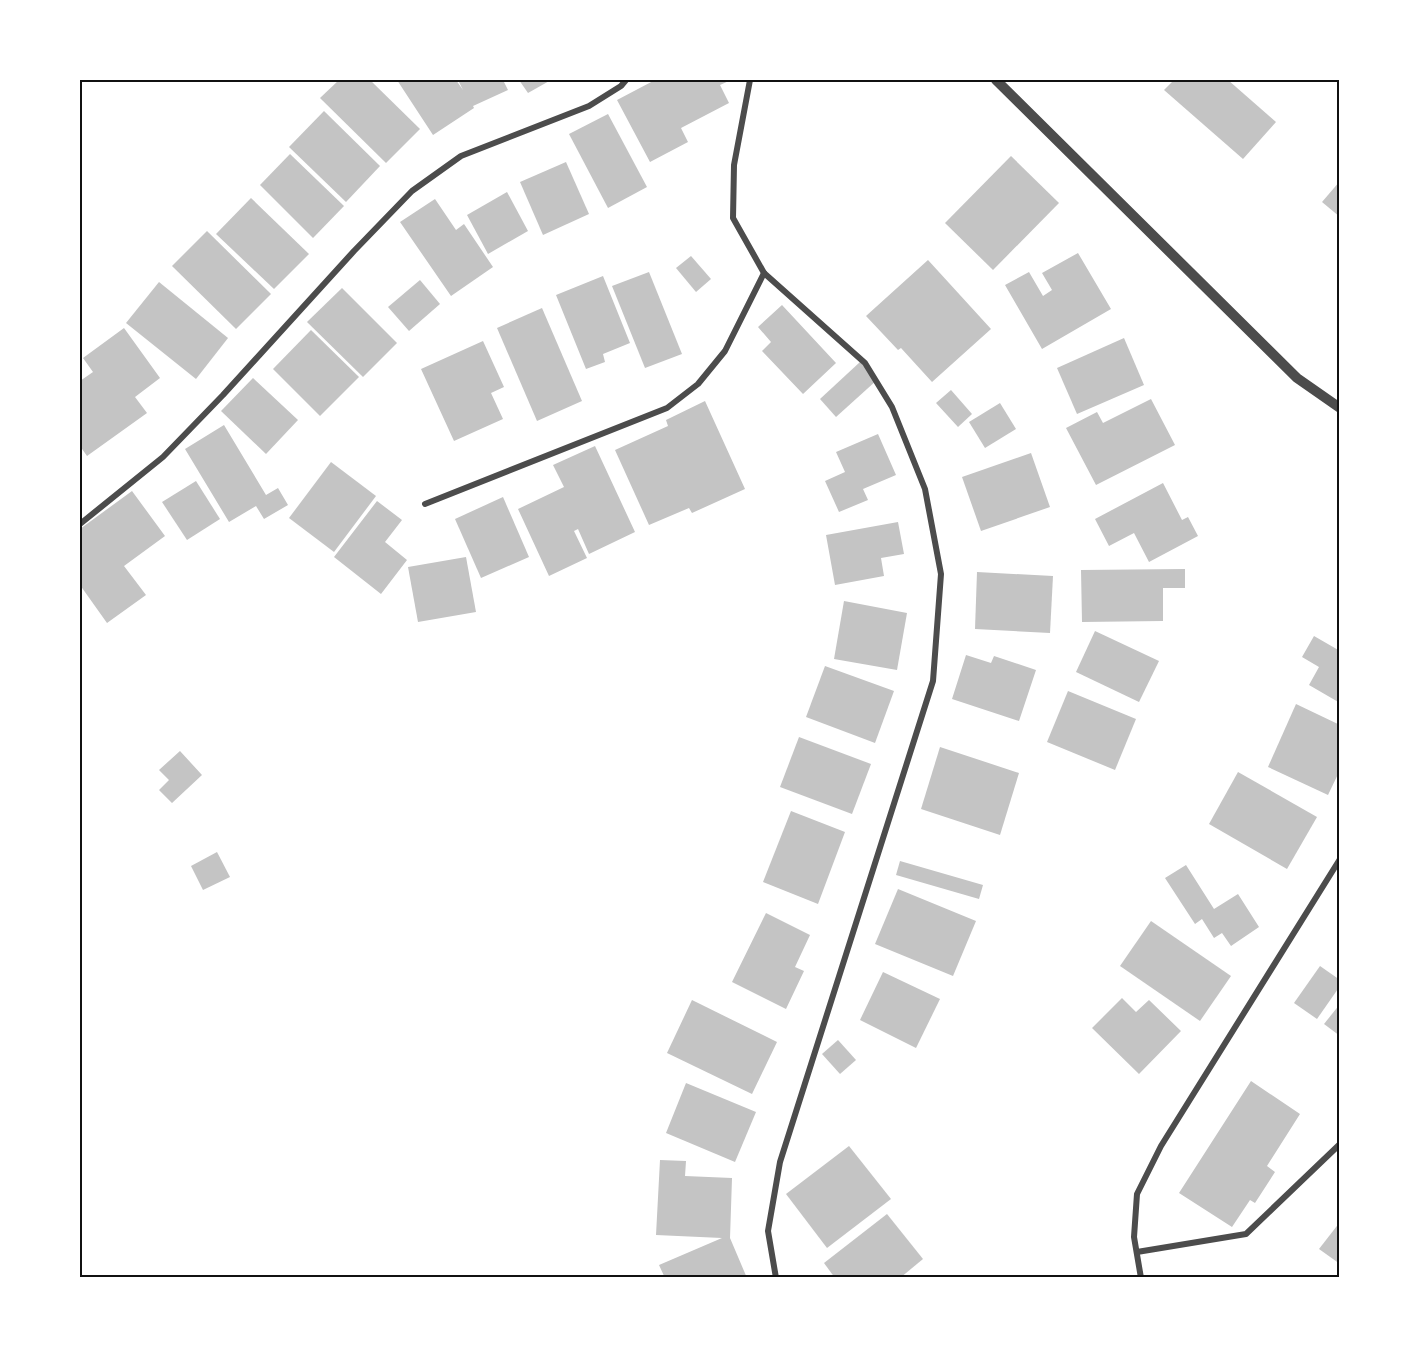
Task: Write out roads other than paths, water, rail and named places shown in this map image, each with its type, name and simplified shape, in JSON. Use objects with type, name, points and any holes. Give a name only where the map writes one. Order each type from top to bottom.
[{"type":"street","points":[[80,524],[163,457],[412,191],[461,156],[589,106],[621,86],[626,80]]},
{"type":"street","points":[[750,80],[734,165],[733,218],[764,273],[865,363],[892,407],[926,489],[941,574],[933,681],[780,1162],[768,1231],[776,1278]]},
{"type":"street","points":[[996,80],[1297,378],[1340,408]]},
{"type":"street","points":[[425,504],[667,408],[698,384],[725,351],[764,273]]},
{"type":"street","points":[[1141,1278],[1134,1237],[1137,1194],[1161,1146],[1340,859]]},
{"type":"street","points":[[1137,1252],[1246,1234],[1340,1144]]}]
